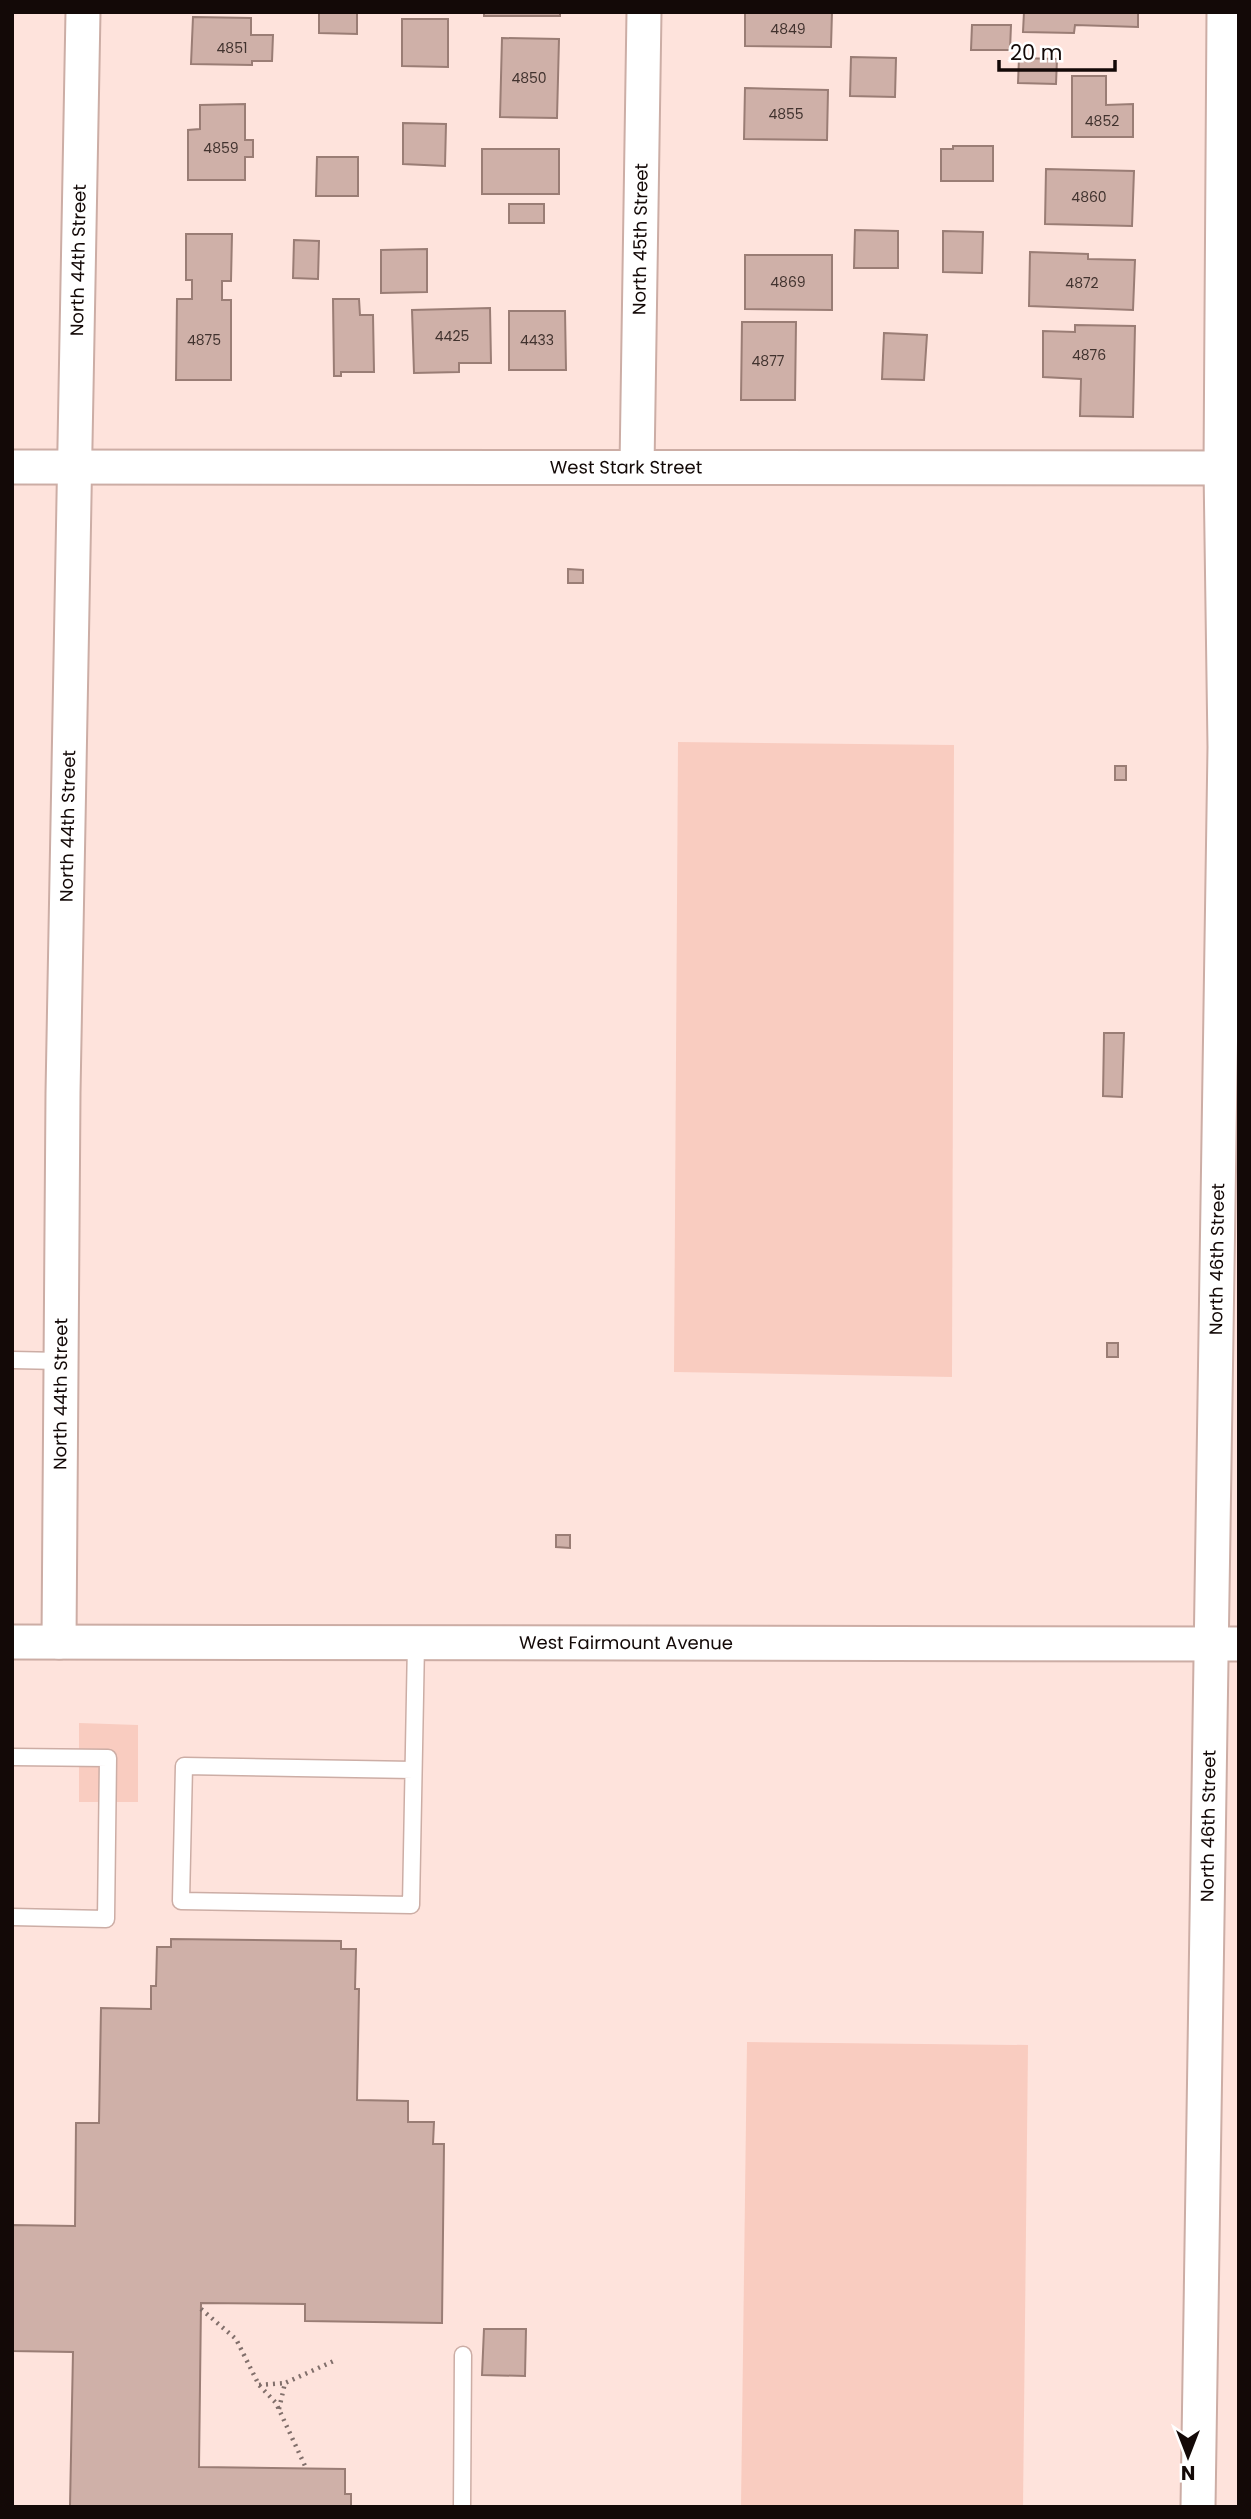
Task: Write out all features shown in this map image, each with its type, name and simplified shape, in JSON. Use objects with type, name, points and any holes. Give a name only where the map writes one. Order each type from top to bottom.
[{"type":"street","name":"North 44th Street","points":[[59,1642],[63,1079],[83,12]]},
{"type":"street","name":"North 45th Street","points":[[638,467],[643,12]]},
{"type":"street","name":"North 46th Street","points":[[1198,2507],[1225,1644],[1232,747],[1231,205],[1224,12]]},
{"type":"street","name":"West Stark Street","points":[[12,467],[1230,468]]},
{"type":"street","name":"West Fairmount Avenue","points":[[12,1642],[1225,1644]]},
{"type":"lane","points":[[12,1360],[61,1361]]},
{"type":"lane","points":[[413,1770],[184,1766],[181,1901],[411,1905],[416,1643]]},
{"type":"lane","points":[[12,1757],[108,1758],[106,1919],[12,1917]]},
{"type":"lane","points":[[462,2507],[463,2355]]},
{"type":"path","points":[[201,2309],[236,2339],[260,2385],[276,2403],[306,2468]]},
{"type":"path","points":[[260,2385],[285,2383],[336,2360]]},
{"type":"path","points":[[279,2409],[285,2383]]},
{"type":"shaded area","points":[[678,742],[954,745],[952,1377],[674,1372]]},
{"type":"shaded area","points":[[79,1723],[138,1725],[138,1802],[79,1802]]},
{"type":"shaded area","points":[[747,2042],[1028,2045],[1023,2507],[741,2507]]},
{"type":"building","points":[[319,12],[357,12],[357,34],[319,33]]},
{"type":"building","points":[[484,12],[560,12],[560,16],[484,16]]},
{"type":"building","points":[[745,12],[832,12],[831,47],[745,46]]},
{"type":"building","points":[[1024,12],[1138,12],[1138,27],[1075,25],[1074,33],[1023,32]]},
{"type":"building","points":[[193,17],[251,18],[251,35],[273,35],[272,61],[252,61],[252,65],[191,64]]},
{"type":"building","points":[[402,19],[448,19],[448,67],[402,66]]},
{"type":"building","points":[[972,25],[1011,25],[1010,50],[971,50]]},
{"type":"building","points":[[502,38],[559,39],[557,118],[500,117]]},
{"type":"building","points":[[851,57],[896,58],[895,97],[850,96]]},
{"type":"building","points":[[1019,58],[1057,59],[1056,84],[1018,83]]},
{"type":"building","points":[[1072,76],[1106,76],[1106,105],[1133,104],[1133,137],[1072,137]]},
{"type":"building","points":[[745,88],[828,90],[827,140],[744,139]]},
{"type":"building","points":[[245,104],[245,140],[253,140],[253,157],[245,157],[245,180],[188,180],[188,130],[200,129],[200,105]]},
{"type":"building","points":[[403,123],[446,124],[445,166],[403,164]]},
{"type":"building","points":[[953,146],[993,146],[993,181],[941,181],[941,149],[953,149]]},
{"type":"building","points":[[482,149],[559,149],[559,194],[482,194]]},
{"type":"building","points":[[317,157],[358,157],[358,196],[316,196]]},
{"type":"building","points":[[1046,169],[1134,171],[1132,226],[1045,224]]},
{"type":"building","points":[[509,204],[544,204],[544,223],[509,223]]},
{"type":"building","points":[[855,230],[898,231],[898,268],[854,268]]},
{"type":"building","points":[[943,231],[983,232],[982,273],[943,272]]},
{"type":"building","points":[[186,234],[232,234],[231,281],[222,281],[222,300],[231,300],[231,380],[176,380],[177,299],[192,299],[192,280],[186,280]]},
{"type":"building","points":[[294,240],[319,241],[318,279],[293,278]]},
{"type":"building","points":[[427,249],[427,292],[381,293],[381,250]]},
{"type":"building","points":[[1030,252],[1088,254],[1088,259],[1135,260],[1133,310],[1029,306]]},
{"type":"building","points":[[745,255],[832,255],[832,310],[745,309]]},
{"type":"building","points":[[333,299],[359,299],[360,315],[373,315],[374,372],[341,372],[341,376],[334,376]]},
{"type":"building","points":[[490,308],[491,363],[459,363],[459,372],[414,373],[412,310]]},
{"type":"building","points":[[509,311],[565,311],[566,370],[509,370]]},
{"type":"building","points":[[742,322],[796,322],[795,400],[741,400]]},
{"type":"building","points":[[1075,325],[1135,326],[1133,417],[1080,416],[1081,379],[1043,377],[1043,331],[1075,332]]},
{"type":"building","points":[[884,333],[927,335],[924,380],[882,379]]},
{"type":"building","points":[[568,569],[583,570],[583,583],[568,583]]},
{"type":"building","points":[[1115,766],[1126,766],[1126,780],[1115,780]]},
{"type":"building","points":[[1104,1033],[1124,1033],[1122,1097],[1103,1096]]},
{"type":"building","points":[[1107,1343],[1118,1343],[1118,1357],[1107,1357]]},
{"type":"building","points":[[556,1535],[570,1535],[570,1548],[556,1547]]},
{"type":"building","points":[[171,1939],[341,1941],[341,1949],[356,1949],[355,1989],[359,1989],[357,2100],[408,2101],[408,2122],[434,2122],[433,2144],[444,2144],[442,2323],[305,2321],[305,2304],[201,2303],[199,2467],[345,2469],[345,2494],[351,2494],[351,2507],[70,2507],[73,2352],[12,2351],[12,2225],[75,2226],[76,2123],[99,2123],[101,2008],[151,2009],[151,1986],[156,1986],[157,1947],[171,1947]]},
{"type":"building","points":[[484,2329],[526,2329],[525,2376],[482,2375]]}]
